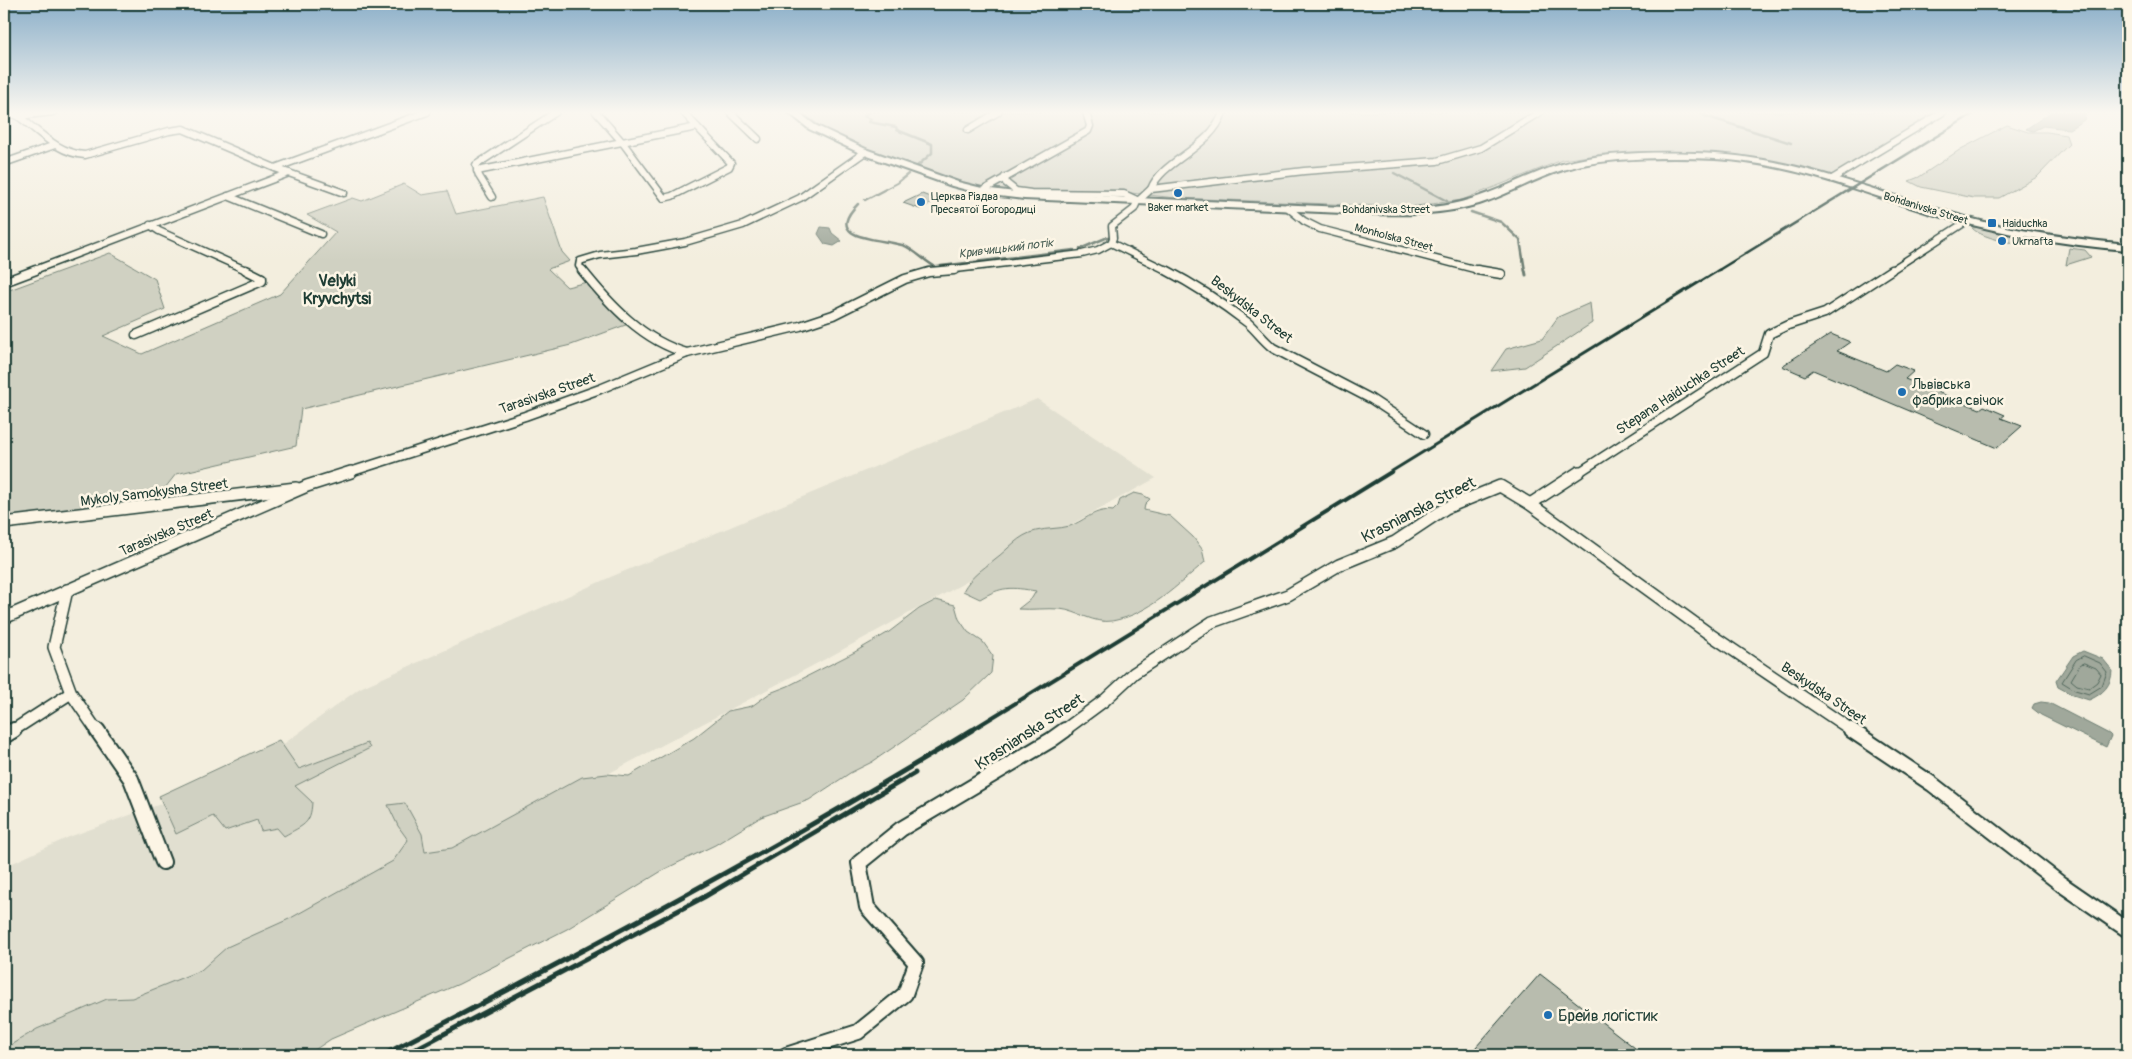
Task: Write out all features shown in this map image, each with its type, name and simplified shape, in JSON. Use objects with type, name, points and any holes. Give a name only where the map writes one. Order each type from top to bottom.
[{"type":"main road","name":"Bohdanivska Street","points":[[891,161],[955,184],[982,191],[1024,196],[1397,210],[1457,206],[1488,197],[1564,165],[1591,161]]},
{"type":"main road","name":"Bohdanivska Street","points":[[1759,161],[1790,167],[1832,179],[1967,221],[2033,236],[2128,247]]},
{"type":"main road","points":[[1114,200],[1127,204],[1132,209],[1130,212],[1142,208],[1147,203],[1157,202]]},
{"type":"street","points":[[259,161],[344,193]]},
{"type":"street","points":[[275,168],[293,161]]},
{"type":"street","points":[[480,161],[476,165],[477,171],[492,197]]},
{"type":"street","points":[[477,171],[527,161]]},
{"type":"street","points":[[637,161],[664,198],[672,196],[729,167],[731,163],[730,161]]},
{"type":"street","points":[[687,353],[673,350],[640,329],[602,294],[579,266],[580,261],[592,256],[660,246],[721,232],[751,222],[779,209],[809,191],[849,161]]},
{"type":"street","points":[[982,191],[1033,161]]},
{"type":"street","points":[[1111,243],[1113,238],[1112,226],[1130,212],[1151,189],[1155,180],[1178,161]]},
{"type":"street","points":[[1151,189],[1312,170],[1435,161]]},
{"type":"street","points":[[1832,179],[1861,161]]},
{"type":"street","points":[[4,282],[289,173]]},
{"type":"street","points":[[1005,177],[1006,183],[1022,192],[1124,194],[1139,201]]},
{"type":"street","points":[[228,196],[321,234]]},
{"type":"street","name":"Monholska Street","points":[[1287,207],[1304,221],[1320,229],[1480,271],[1501,274]]},
{"type":"street","name":"Stepana Haiduchka Street","points":[[1530,504],[1763,354],[1770,334],[1788,325],[1825,313],[1967,221]]},
{"type":"street","points":[[136,335],[262,281],[262,278],[259,276],[159,231],[150,225]]},
{"type":"street","name":"Tarasivska Street","points":[[4,618],[307,486],[533,414],[600,390],[687,353],[800,326],[833,315],[905,279],[929,272],[1082,254],[1098,250],[1111,243]]},
{"type":"street","name":"Beskydska Street","points":[[1111,243],[1196,285],[1250,325],[1273,348],[1371,399],[1424,434]]},
{"type":"street","name":"Mykoly Samokysha Street","points":[[4,523],[307,486]]},
{"type":"street","name":"Beskydska Street","points":[[1500,486],[1530,504],[1708,633],[1932,784],[2061,884],[2128,930]]},
{"type":"street","name":"Krasnianska Street","points":[[786,1055],[858,1032],[905,994],[916,963],[867,907],[859,863],[901,828],[1051,740],[1105,700],[1134,673],[1212,622],[1288,595],[1339,565],[1395,542],[1446,508],[1500,486]]},
{"type":"street","points":[[67,590],[54,647],[71,693],[130,779],[163,862]]},
{"type":"street","points":[[4,736],[71,693]]},
{"type":"shaded area","points":[[902,161],[1558,161],[1462,200],[1408,207],[1176,198],[1122,192],[1003,191],[967,184]]},
{"type":"shaded area","points":[[1765,161],[1858,161],[1836,175],[1828,175]]},
{"type":"shaded area","points":[[1942,161],[2052,161],[2037,177],[1999,198],[1974,198],[1921,187],[1909,181],[1919,177]]},
{"type":"shaded area","points":[[404,184],[422,195],[447,191],[456,214],[543,197],[562,252],[570,261],[548,269],[567,287],[587,282],[631,323],[571,345],[301,409],[296,446],[176,474],[154,502],[14,517],[4,515],[4,292],[110,253],[155,279],[165,309],[103,336],[142,354],[280,294],[336,232],[307,215],[353,198],[362,201]]},
{"type":"shaded area","points":[[1981,227],[2045,240],[2030,244],[2008,242],[1986,236],[1972,228]]},
{"type":"shaded area","points":[[2069,248],[2085,250],[2091,257],[2066,265]]},
{"type":"shaded area","points":[[1590,303],[1592,323],[1525,367],[1491,371],[1506,349],[1542,339],[1558,317]]},
{"type":"shaded area","points":[[1037,399],[1156,478],[831,656],[511,825],[30,1055],[4,1055],[4,867],[69,837],[241,775],[360,688],[613,576]]},
{"type":"shaded area","points":[[1134,493],[1150,499],[1145,504],[1144,510],[1170,516],[1193,537],[1202,549],[1205,562],[1162,598],[1139,612],[1112,621],[1099,621],[1060,609],[1018,609],[1032,598],[1036,591],[1007,589],[980,599],[963,591],[977,574],[1024,536],[1040,530],[1070,526],[1101,511],[1113,511],[1118,506],[1120,500]]},
{"type":"shaded area","points":[[936,600],[955,605],[959,619],[968,632],[983,642],[993,656],[991,673],[963,700],[872,762],[850,773],[809,800],[761,817],[715,845],[665,869],[567,929],[459,984],[331,1039],[307,1055],[4,1055],[4,1049],[37,1029],[107,999],[132,998],[201,970],[227,947],[289,919],[393,861],[408,840],[398,826],[388,805],[405,803],[422,834],[425,852],[452,848],[582,777],[607,774],[629,776],[694,738],[728,711],[752,706],[770,693],[788,686],[853,653],[889,632],[919,609]]},
{"type":"shaded area","points":[[279,740],[299,769],[367,743],[370,748],[295,786],[312,802],[310,815],[305,824],[284,836],[277,828],[261,831],[257,820],[225,831],[213,816],[176,834],[159,796]]},
{"type":"water","points":[[821,227],[830,228],[832,233],[842,241],[834,246],[825,244],[818,234]]},
{"type":"water","points":[[2083,651],[2103,659],[2112,670],[2112,675],[2106,688],[2089,700],[2073,695],[2058,687],[2056,681],[2073,656]]},
{"type":"water","points":[[2041,702],[2049,703],[2109,734],[2111,736],[2106,747],[2041,715],[2032,708],[2034,704]]},
{"type":"building","name":"Церква Різдва Пресвятої Богородиці","points":[[922,194],[938,200],[920,209],[903,203]]},
{"type":"building","name":"Львівська фабрика свічок","points":[[1831,334],[1850,342],[1837,351],[1886,371],[1895,364],[1914,371],[1905,379],[1980,409],[1984,406],[2005,415],[2001,418],[2022,426],[1997,448],[1813,370],[1805,376],[1782,366]]},
{"type":"building","name":"Брейв логістик","points":[[1540,974],[1644,1055],[1469,1055]]},
{"type":"waterway","name":"Кривчицький потік","points":[[916,167],[922,161]]},
{"type":"waterway","points":[[1394,173],[1447,201]]},
{"type":"waterway","name":"Кривчицький потік","points":[[865,200],[897,183],[908,174]]},
{"type":"waterway","name":"Кривчицький потік","points":[[858,204],[848,216],[847,225],[851,232],[860,236],[905,246],[934,266]]},
{"type":"waterway","points":[[1471,212],[1501,222],[1520,240],[1525,271]]},
{"type":"waterway","name":"Кривчицький потік","points":[[1080,249],[1108,237]]},
{"type":"waterway","name":"Кривчицький потік","points":[[941,266],[1074,250]]},
{"type":"waterway","name":"Кривчицький потік","points":[[1525,270],[1526,275]]},
{"type":"railway","points":[[1717,271],[1895,161]]},
{"type":"railway","points":[[1389,473],[1719,270]]},
{"type":"railway","points":[[970,731],[1391,472]]},
{"type":"railway","points":[[383,1055],[680,898],[827,816],[972,730]]},
{"type":"railway","points":[[404,1055],[704,897],[915,773]]},
{"type":"place","name":"Baker market","points":[[1178,193]]},
{"type":"place","name":"Церква Різдва Пресвятої Богородиці","points":[[921,202]]},
{"type":"place","name":"Haiduchka","points":[[1992,223]]},
{"type":"place","name":"Ukrnafta","points":[[2002,241]]},
{"type":"place","name":"Львівська фабрика свічок","points":[[1902,392]]},
{"type":"place","name":"Брейв логістик","points":[[1548,1015]]},
{"type":"district","name":"Velyki Kryvchytsi","points":[[337,289]]}]
